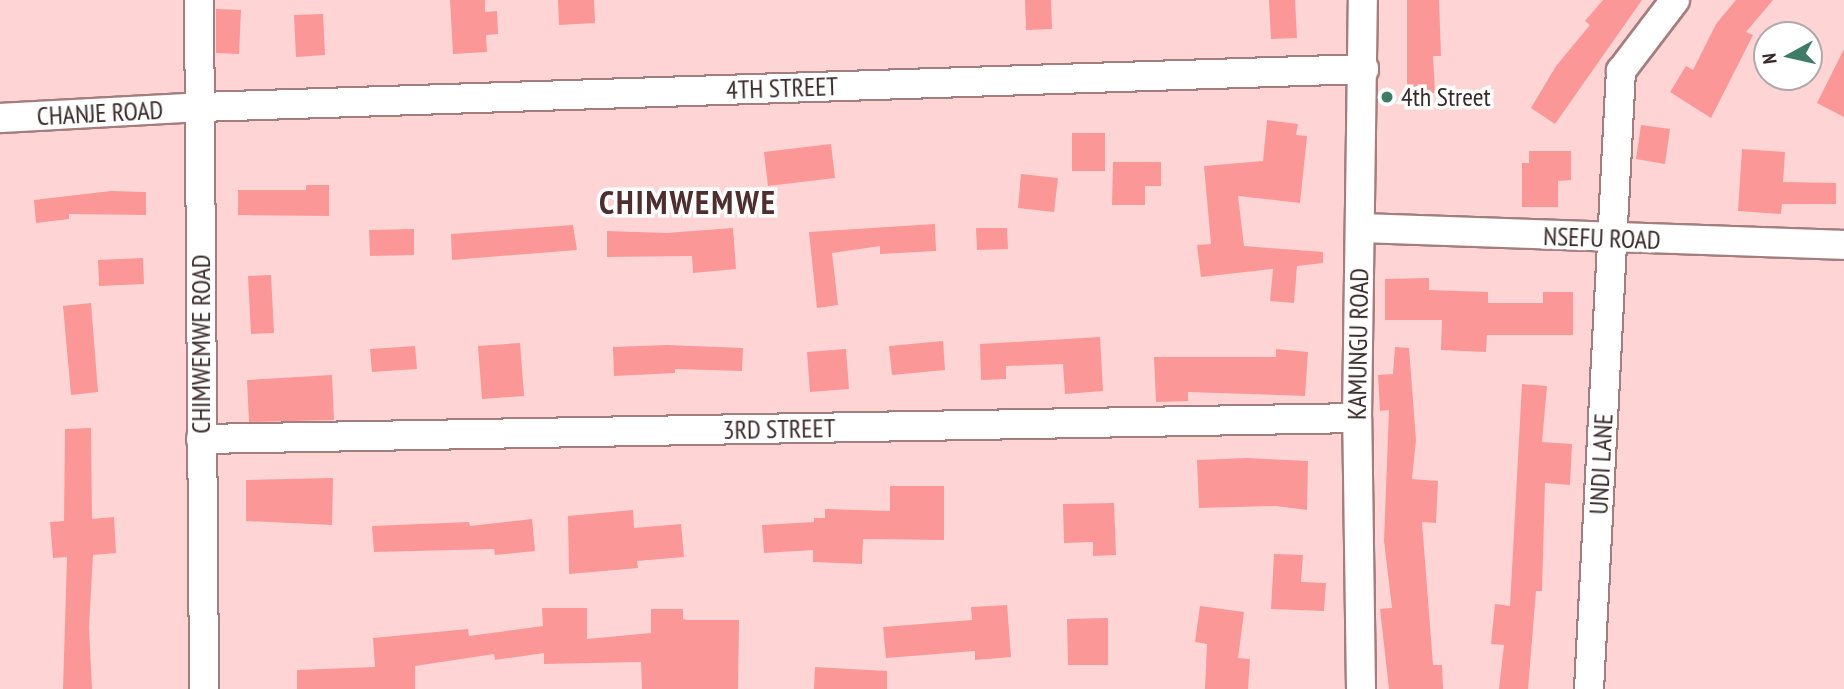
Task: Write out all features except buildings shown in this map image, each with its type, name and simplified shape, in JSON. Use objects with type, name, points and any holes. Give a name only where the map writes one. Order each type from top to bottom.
[{"type":"street","name":"CHIMWEMWE ROAD","points":[[198,0],[204,689]]},
{"type":"street","name":"KAMUNGU ROAD","points":[[1361,689],[1357,418],[1363,0]]},
{"type":"street","name":"UNDI LANE","points":[[1589,689],[1621,71],[1675,0]]},
{"type":"street","name":"4TH STREET","points":[[201,107],[1364,69]]},
{"type":"street","name":"CHANJE ROAD","points":[[0,118],[201,107]]},
{"type":"street","name":"NSEFU ROAD","points":[[1360,228],[1613,239],[1844,245]]},
{"type":"street","name":"3RD STREET","points":[[201,439],[1357,418]]},
{"type":"place","name":"4th Street","points":[[1387,97]]},
{"type":"district","name":"CHIMWEMWE","points":[[688,202]]}]
